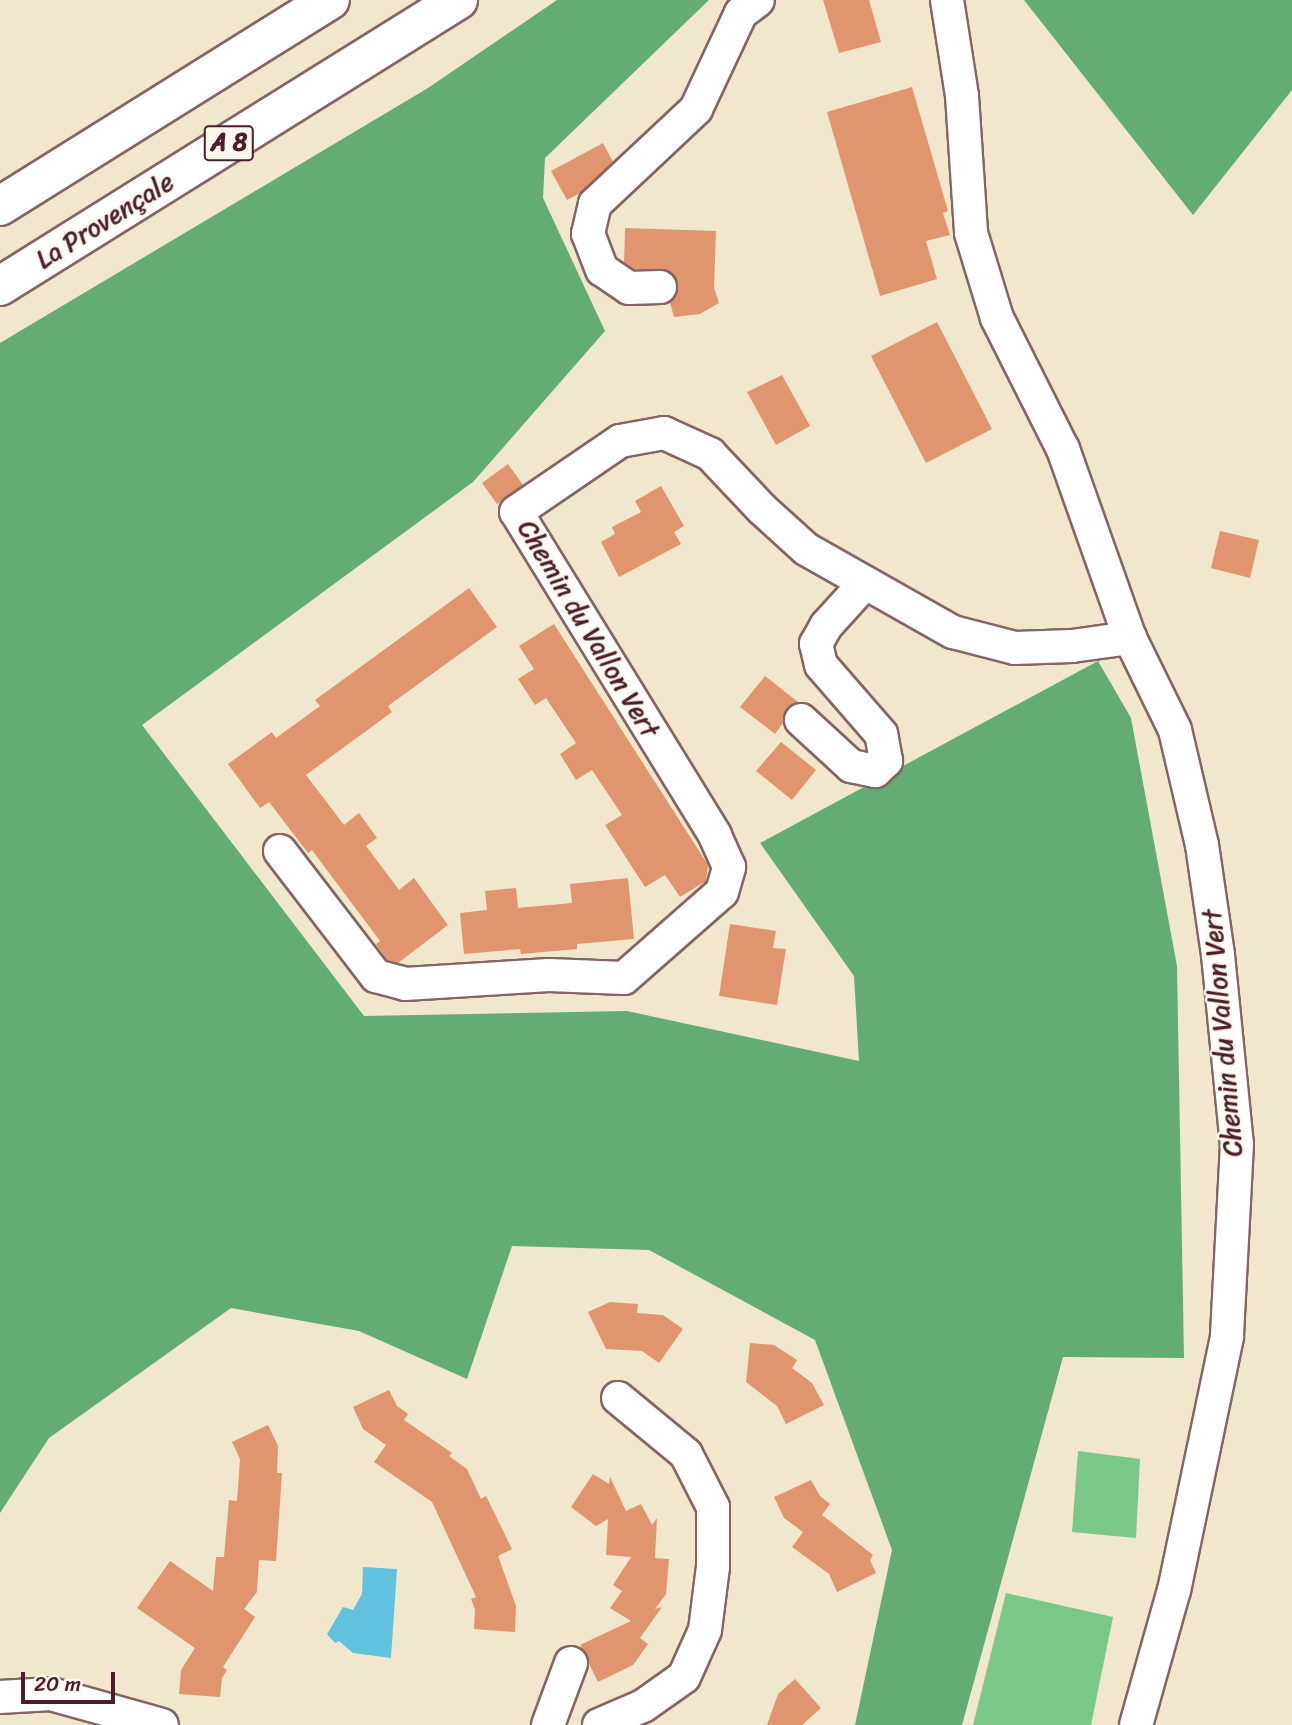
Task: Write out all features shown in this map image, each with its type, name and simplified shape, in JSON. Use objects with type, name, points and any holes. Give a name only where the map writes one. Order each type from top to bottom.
[{"type":"highway","name":"A 8","points":[[0,206],[330,0]]},
{"type":"highway","name":"La Provençale","points":[[0,286],[458,0]]},
{"type":"street","points":[[660,287],[629,288],[602,270],[588,234],[595,204],[696,109],[741,13],[758,0]]},
{"type":"street","name":"Chemin du Vallon Vert","points":[[947,0],[962,96],[971,233],[998,318],[1063,449],[1130,638],[1175,730],[1202,845],[1218,955],[1237,1144],[1227,1337],[1174,1590],[1136,1725]]},
{"type":"street","name":"Chemin du Vallon Vert","points":[[280,851],[376,976],[405,984],[549,975],[624,978],[722,892],[729,867],[715,835],[516,512],[620,441],[664,433],[709,454],[762,509],[806,549],[953,632],[1015,648],[1072,646],[1130,638]]},
{"type":"street","points":[[801,720],[851,766],[875,771],[886,761],[881,734],[821,665],[816,644],[826,626],[865,583]]},
{"type":"street","points":[[599,1725],[643,1706],[684,1677],[705,1630],[713,1567],[713,1507],[686,1454],[618,1398]]},
{"type":"street","points":[[548,1725],[571,1663]]},
{"type":"street","points":[[0,1696],[51,1694],[162,1725]]},
{"type":"green space","points":[[557,0],[709,0],[545,158],[543,198],[605,331],[473,482],[142,725],[364,1016],[627,1011],[859,1061],[854,976],[760,843],[1098,661],[1131,718],[1177,966],[1184,1358],[1063,1357],[962,1725],[855,1725],[892,1550],[815,1340],[649,1250],[512,1246],[467,1379],[359,1331],[231,1308],[49,1438],[0,1513],[0,343],[428,88]]},
{"type":"green space","points":[[1024,0],[1292,0],[1292,90],[1193,215]]},
{"type":"green space","points":[[1078,1451],[1140,1459],[1136,1538],[1072,1532]]},
{"type":"green space","points":[[1006,1593],[1113,1617],[1091,1725],[973,1725]]},
{"type":"water","points":[[363,1567],[397,1569],[391,1658],[353,1653],[339,1641],[335,1643],[327,1634],[343,1607],[353,1610],[362,1594]]},
{"type":"building","points":[[823,0],[869,0],[881,42],[839,53]]},
{"type":"building","points":[[912,87],[948,211],[943,213],[950,235],[926,241],[937,279],[880,296],[827,112]]},
{"type":"building","points":[[603,143],[613,162],[582,192],[567,200],[551,171]]},
{"type":"building","points":[[625,228],[716,231],[714,288],[719,303],[700,314],[674,317],[670,303],[676,295],[676,278],[668,271],[634,269],[624,262]]},
{"type":"building","points":[[937,322],[992,429],[926,463],[871,356]]},
{"type":"building","points":[[782,375],[810,426],[776,445],[747,392]]},
{"type":"building","points":[[508,464],[523,485],[497,504],[482,483]]},
{"type":"building","points":[[661,486],[684,526],[674,532],[681,544],[619,577],[601,542],[615,534],[612,527],[641,512],[635,501]]},
{"type":"building","points":[[1220,531],[1259,540],[1250,578],[1211,568]]},
{"type":"building","points":[[469,588],[497,627],[388,706],[392,712],[306,775],[344,825],[359,813],[377,838],[366,846],[399,890],[414,878],[448,925],[398,963],[387,960],[376,944],[380,941],[312,850],[308,853],[269,802],[260,808],[228,764],[272,732],[276,738],[320,706],[315,700]]},
{"type":"building","points":[[554,624],[708,865],[706,881],[680,897],[665,875],[645,887],[605,825],[622,815],[592,770],[576,780],[560,754],[576,743],[546,698],[535,705],[518,679],[534,669],[519,646]]},
{"type":"building","points":[[765,676],[798,702],[787,708],[783,723],[775,734],[740,707]]},
{"type":"building","points":[[781,742],[816,770],[792,800],[756,771]]},
{"type":"building","points":[[628,878],[634,939],[577,944],[577,949],[521,954],[520,949],[464,954],[460,913],[487,910],[485,891],[516,888],[518,908],[572,903],[570,884]]},
{"type":"building","points":[[730,924],[776,931],[773,948],[786,949],[777,1005],[719,996]]},
{"type":"building","points":[[610,1302],[638,1304],[637,1313],[663,1315],[683,1329],[659,1363],[642,1351],[606,1349],[588,1312]]},
{"type":"building","points":[[750,1343],[774,1345],[797,1360],[792,1368],[812,1383],[824,1405],[786,1424],[777,1406],[746,1382]]},
{"type":"building","points":[[389,1390],[397,1406],[408,1414],[404,1420],[452,1453],[449,1456],[467,1469],[481,1499],[486,1496],[512,1549],[498,1556],[516,1606],[515,1632],[474,1629],[475,1609],[471,1599],[476,1597],[432,1502],[374,1462],[386,1445],[363,1429],[353,1407]]},
{"type":"building","points":[[268,1425],[278,1446],[277,1473],[282,1473],[276,1561],[259,1560],[257,1592],[244,1609],[255,1617],[223,1667],[227,1670],[222,1678],[220,1697],[179,1694],[181,1670],[195,1648],[137,1608],[170,1561],[213,1591],[216,1557],[224,1557],[229,1500],[237,1501],[240,1459],[232,1442]]},
{"type":"building","points":[[593,1474],[609,1484],[610,1477],[626,1511],[641,1504],[652,1525],[657,1518],[655,1558],[669,1559],[666,1594],[655,1609],[662,1607],[640,1638],[648,1644],[633,1665],[598,1682],[580,1645],[631,1621],[610,1608],[622,1591],[613,1585],[631,1557],[606,1555],[608,1519],[596,1526],[571,1507]]},
{"type":"building","points":[[811,1480],[820,1496],[830,1504],[822,1515],[873,1555],[870,1560],[876,1573],[837,1592],[829,1574],[792,1547],[803,1532],[784,1518],[774,1497]]},
{"type":"building","points":[[795,1679],[821,1708],[802,1725],[767,1725],[778,1694]]}]
